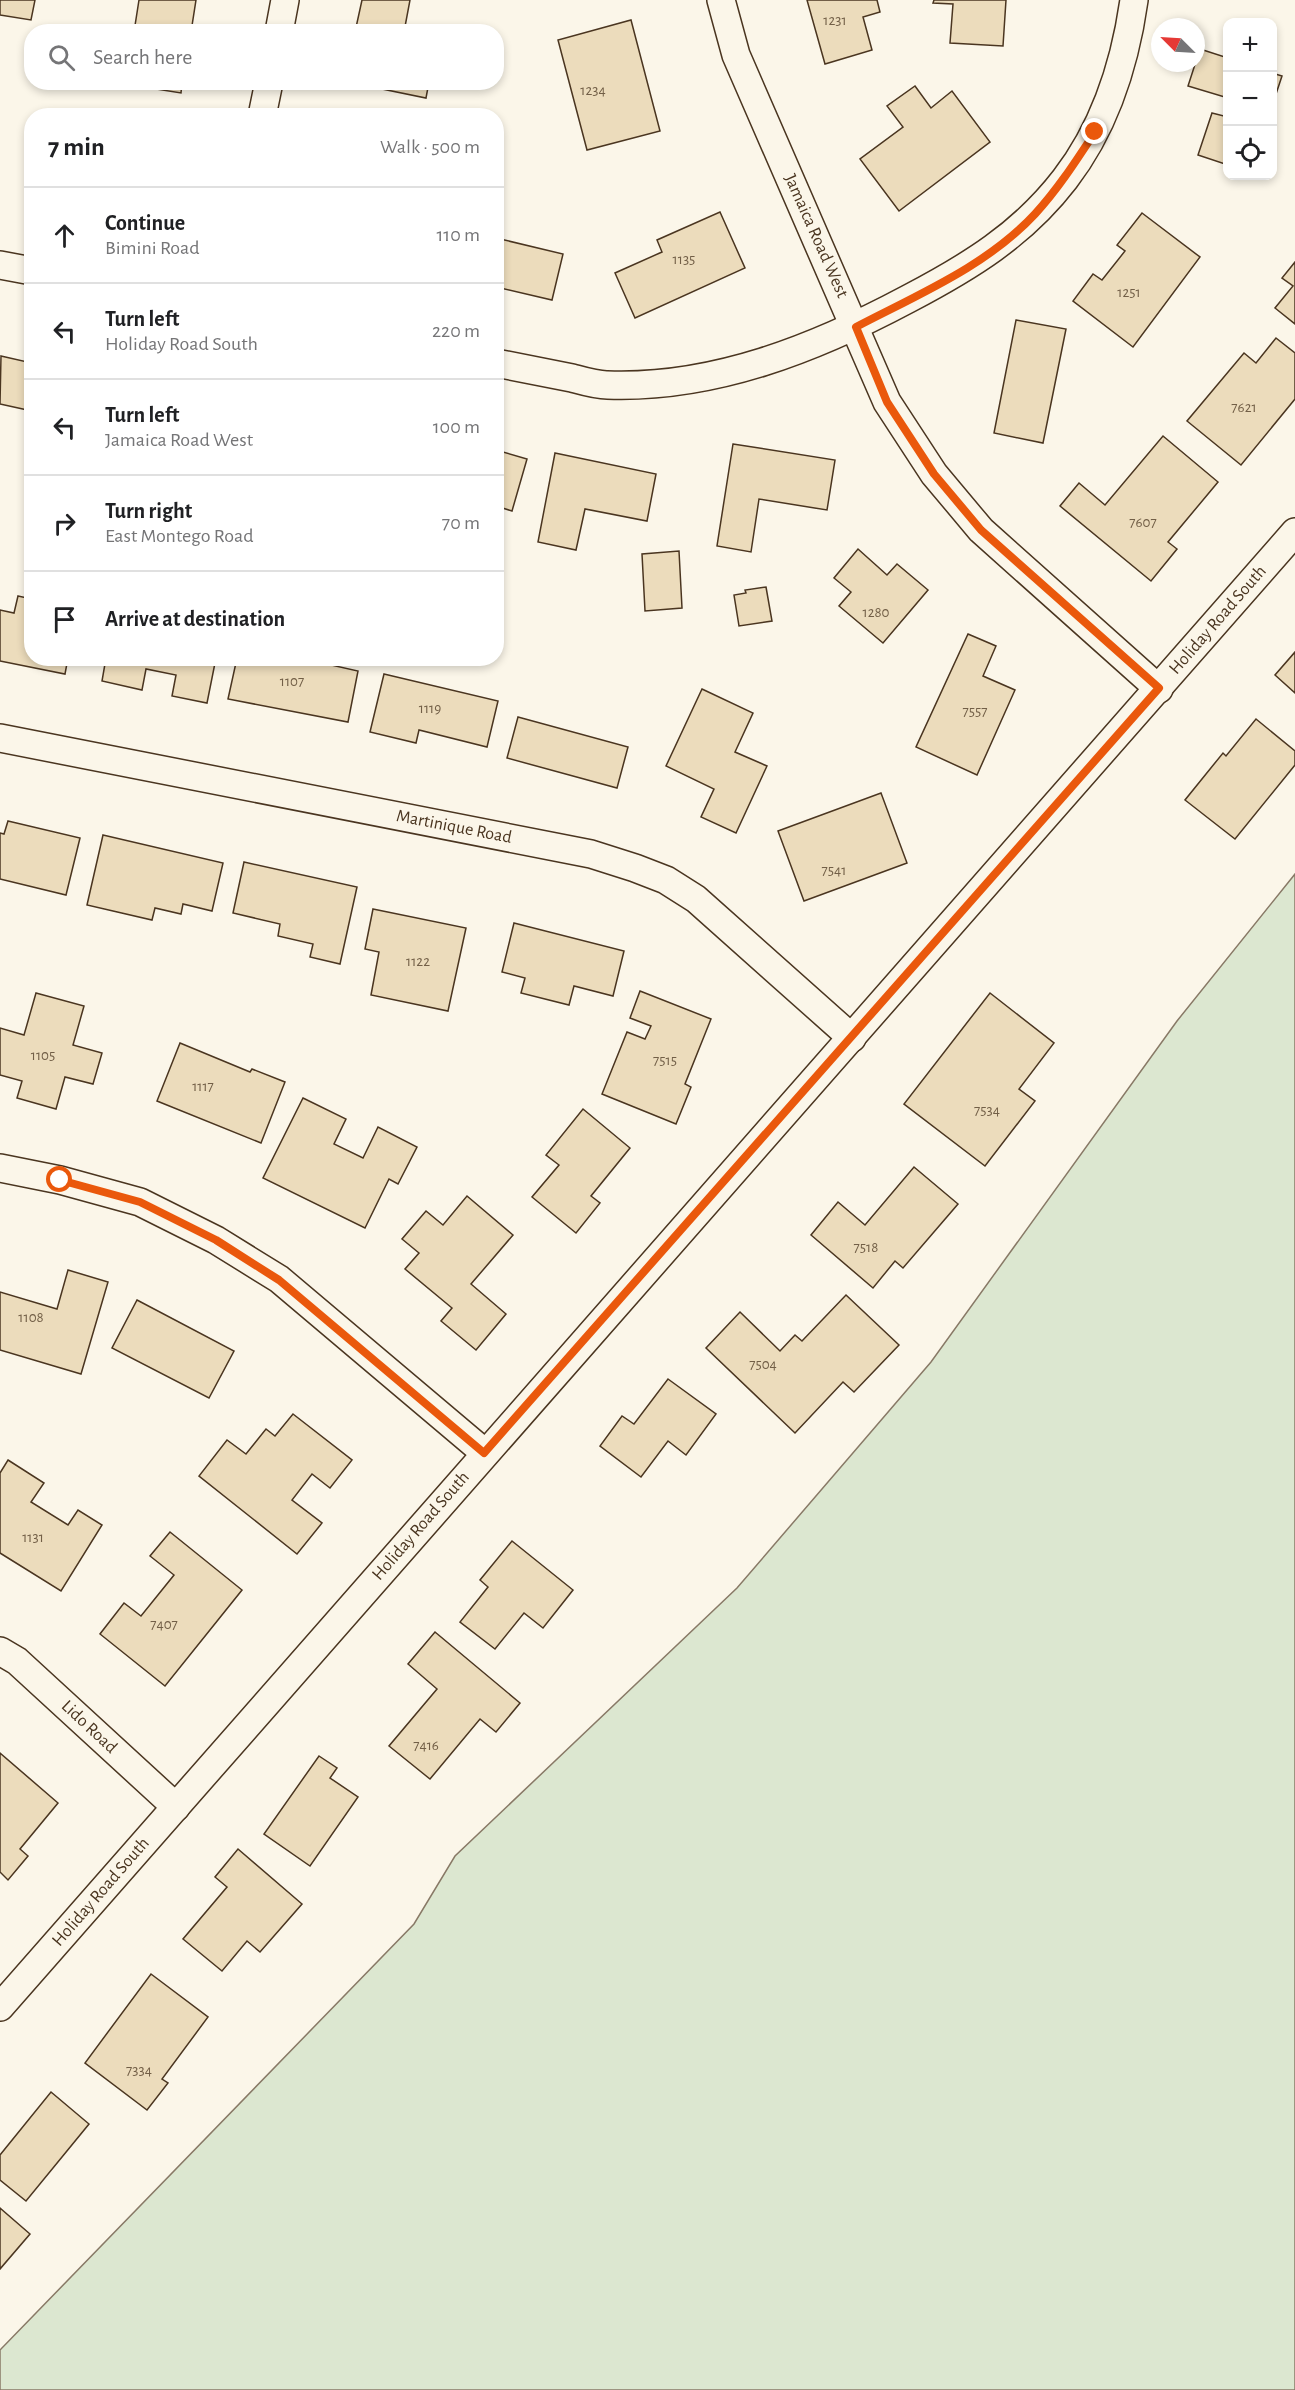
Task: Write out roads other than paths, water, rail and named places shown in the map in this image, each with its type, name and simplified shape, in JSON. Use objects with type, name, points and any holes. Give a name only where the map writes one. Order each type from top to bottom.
[{"type":"street","points":[[280,24],[285,0]]},
{"type":"street","name":"Jamaica Road West","points":[[721,0],[736,55],[887,402],[934,474],[981,530],[1159,688]]},
{"type":"street","points":[[504,365],[605,385],[670,384],[715,375],[763,362],[856,327],[957,273],[999,246],[1034,216],[1066,178],[1095,132],[1118,75],[1128,44],[1134,0]]},
{"type":"street","points":[[264,108],[267,90]]},
{"type":"street","points":[[0,265],[24,270]]},
{"type":"street","name":"Holiday Road South","points":[[0,2007],[1295,532]]},
{"type":"street","name":"Martinique Road","points":[[0,738],[580,852],[635,868],[666,880],[696,899],[852,1038]]},
{"type":"street","points":[[0,1168],[60,1180],[140,1202],[216,1240],[279,1280],[484,1453]]},
{"type":"street","name":"Lido Road","points":[[0,1651],[17,1661],[176,1807]]}]
